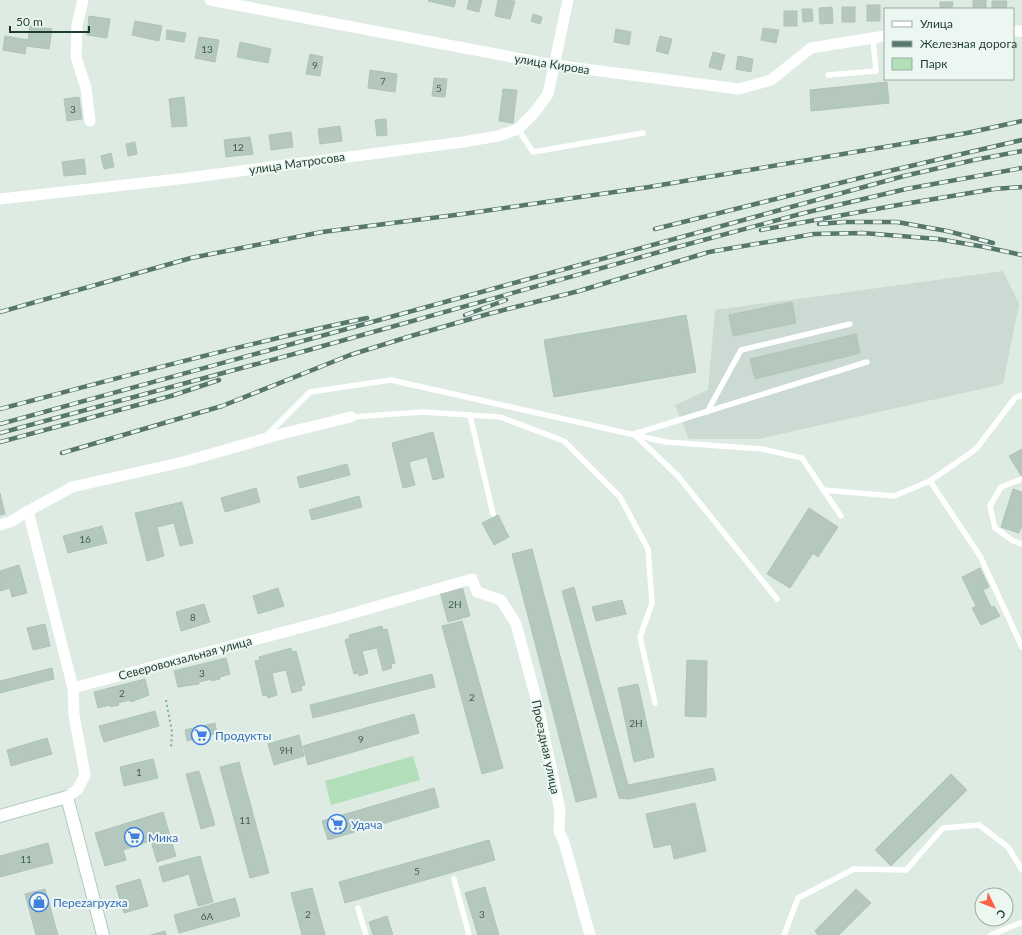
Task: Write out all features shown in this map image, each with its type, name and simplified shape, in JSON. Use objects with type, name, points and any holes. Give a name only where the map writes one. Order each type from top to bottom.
[{"type":"street","points":[[83,0],[77,25],[76,57],[86,88],[90,121]]},
{"type":"street","name":"улица Кирова","points":[[210,0],[554,65],[739,89],[771,80],[811,48],[884,36]]},
{"type":"street","name":"улица Матросова","points":[[0,200],[179,179],[462,142],[498,136],[518,129],[535,112],[548,94],[568,0]]},
{"type":"street","points":[[0,525],[10,522],[72,487],[183,462],[352,417]]},
{"type":"street","points":[[0,816],[67,797],[78,789],[86,775],[74,715],[73,688],[28,511]]},
{"type":"street","name":"Северовокзальная улица","points":[[73,688],[333,619],[472,579]]},
{"type":"street","name":"Проездная улица","points":[[472,579],[477,592],[501,600],[516,624],[537,702],[560,810],[559,831],[564,842],[590,935]]},
{"type":"street","points":[[67,797],[103,935]]},
{"type":"lane","points":[[828,75],[876,71],[873,38]]},
{"type":"lane","points":[[518,129],[533,152],[643,133]]},
{"type":"lane","points":[[707,412],[741,350],[850,324]]},
{"type":"lane","points":[[634,434],[867,362]]},
{"type":"lane","points":[[262,440],[310,392],[391,380],[666,442],[762,449],[802,458],[841,516]]},
{"type":"lane","points":[[823,490],[894,496],[930,481],[976,449],[1015,398],[1022,395]]},
{"type":"lane","points":[[352,417],[423,412],[500,417],[564,442],[620,497],[648,549],[652,603],[640,637],[655,703]]},
{"type":"lane","points":[[470,415],[493,514]]},
{"type":"lane","points":[[634,434],[678,476],[777,599]]},
{"type":"lane","points":[[1022,479],[1001,487],[990,506],[995,528],[1013,541],[1022,544]]},
{"type":"lane","points":[[930,481],[980,556],[1022,647]]},
{"type":"lane","points":[[784,935],[798,898],[854,870],[906,870],[943,828],[979,825],[1008,847],[1022,870]]},
{"type":"lane","points":[[454,879],[469,935]]},
{"type":"lane","points":[[358,908],[366,935]]},
{"type":"lane","points":[[991,935],[1022,922]]},
{"type":"path","points":[[166,700],[172,732],[171,748]]},
{"type":"shaded area","points":[[1003,271],[1019,304],[1003,384],[759,439],[689,439],[675,405],[708,390],[715,310]]},
{"type":"green space","points":[[413,756],[420,780],[331,805],[325,781]]},
{"type":"building","points":[[456,0],[454,7],[428,1]]},
{"type":"building","points":[[469,0],[482,0],[479,12],[467,9]]},
{"type":"building","points":[[498,0],[515,1],[510,19],[495,16]]},
{"type":"building","points":[[973,0],[986,0],[986,8],[973,8]]},
{"type":"building","points":[[992,1],[1007,1],[1006,8],[992,8]]},
{"type":"building","points":[[940,2],[953,2],[952,8],[940,8]]},
{"type":"building","points":[[867,5],[880,5],[880,21],[867,21]]},
{"type":"building","points":[[832,7],[833,23],[820,24],[819,8]]},
{"type":"building","points":[[842,7],[855,7],[855,22],[842,22]]},
{"type":"building","points":[[802,9],[812,9],[813,21],[803,22]]},
{"type":"building","points":[[784,11],[797,11],[797,26],[784,26]]},
{"type":"building","points":[[533,14],[542,17],[540,24],[531,21]]},
{"type":"building","points":[[89,16],[110,19],[107,38],[87,35]]},
{"type":"building","points":[[135,21],[162,26],[159,41],[132,35]]},
{"type":"building","points":[[30,26],[52,29],[49,49],[26,46],[25,54],[3,50],[5,36],[28,40]]},
{"type":"building","points":[[763,28],[779,30],[776,43],[761,40]]},
{"type":"building","points":[[616,29],[631,32],[629,45],[614,42]]},
{"type":"building","points":[[167,30],[186,33],[184,42],[166,39]]},
{"type":"building","points":[[660,36],[672,39],[668,54],[656,51]]},
{"type":"building","points":[[199,37],[219,40],[215,62],[195,58]]},
{"type":"building","points":[[240,42],[271,49],[268,63],[237,57]]},
{"type":"building","points":[[713,52],[725,55],[721,70],[709,67]]},
{"type":"building","points":[[310,54],[323,57],[320,76],[306,74]]},
{"type":"building","points":[[738,56],[753,59],[751,72],[736,69]]},
{"type":"building","points":[[370,70],[397,74],[395,92],[368,88]]},
{"type":"building","points":[[434,78],[447,79],[445,97],[432,96]]},
{"type":"building","points":[[887,82],[889,103],[811,111],[810,90]]},
{"type":"building","points":[[503,89],[517,90],[513,123],[499,121]]},
{"type":"building","points":[[79,97],[82,119],[67,121],[64,99]]},
{"type":"building","points":[[184,97],[187,126],[172,127],[169,99]]},
{"type":"building","points":[[386,119],[387,135],[377,136],[375,120]]},
{"type":"building","points":[[340,126],[342,141],[320,144],[318,129]]},
{"type":"building","points":[[291,132],[293,147],[271,150],[269,135]]},
{"type":"building","points":[[250,137],[253,154],[226,157],[224,140]]},
{"type":"building","points":[[135,142],[137,154],[128,156],[126,144]]},
{"type":"building","points":[[111,153],[114,167],[104,169],[101,156]]},
{"type":"building","points":[[84,159],[86,174],[64,176],[62,162]]},
{"type":"building","points":[[792,302],[796,323],[733,336],[729,315]]},
{"type":"building","points":[[686,315],[696,372],[554,397],[544,340]]},
{"type":"building","points":[[856,334],[860,353],[755,379],[750,359]]},
{"type":"building","points":[[433,432],[444,477],[433,480],[427,457],[409,462],[415,485],[403,488],[392,443]]},
{"type":"building","points":[[1022,449],[1022,477],[1009,456]]},
{"type":"building","points":[[347,464],[350,475],[300,488],[297,477]]},
{"type":"building","points":[[256,488],[260,502],[225,512],[221,498]]},
{"type":"building","points":[[1013,489],[1022,492],[1022,525],[1019,533],[1001,527]]},
{"type":"building","points":[[0,493],[5,514],[0,515]]},
{"type":"building","points":[[359,496],[362,507],[312,520],[309,510]]},
{"type":"building","points":[[182,502],[193,543],[180,546],[174,523],[157,527],[164,556],[147,561],[135,513]]},
{"type":"building","points":[[809,508],[838,527],[818,557],[813,553],[790,588],[767,574]]},
{"type":"building","points":[[498,515],[509,537],[494,545],[482,523]]},
{"type":"building","points":[[102,526],[107,543],[68,553],[63,536]]},
{"type":"building","points":[[532,549],[597,797],[576,802],[512,554]]},
{"type":"building","points":[[19,565],[27,593],[12,597],[10,588],[0,591],[0,571]]},
{"type":"building","points":[[980,568],[989,587],[983,590],[991,607],[994,606],[1000,616],[981,625],[972,608],[976,606],[962,577]]},
{"type":"building","points":[[462,586],[470,616],[448,622],[440,592]]},
{"type":"building","points":[[574,587],[628,785],[713,768],[716,780],[629,799],[619,798],[562,591]]},
{"type":"building","points":[[278,588],[284,606],[258,614],[253,596]]},
{"type":"building","points":[[622,600],[626,614],[596,621],[592,607]]},
{"type":"building","points":[[204,604],[210,622],[181,631],[176,612]]},
{"type":"building","points":[[462,621],[503,768],[482,774],[442,626]]},
{"type":"building","points":[[45,624],[50,646],[33,650],[27,628]]},
{"type":"building","points":[[382,626],[383,630],[387,629],[395,663],[391,664],[392,668],[383,671],[377,648],[362,651],[368,673],[359,676],[358,673],[354,674],[345,640],[350,638],[349,635]]},
{"type":"building","points":[[291,648],[292,652],[296,651],[305,685],[301,686],[302,690],[292,693],[286,670],[272,673],[277,695],[268,698],[267,695],[263,696],[255,661],[260,660],[259,657]]},
{"type":"building","points":[[226,658],[230,674],[220,677],[220,679],[211,681],[211,679],[199,682],[199,684],[178,687],[174,671]]},
{"type":"building","points":[[687,660],[707,661],[706,717],[685,716]]},
{"type":"building","points":[[52,668],[54,679],[0,693],[0,681]]},
{"type":"building","points":[[432,674],[435,687],[313,718],[310,705]]},
{"type":"building","points":[[145,679],[149,695],[131,702],[130,700],[118,703],[119,705],[110,707],[110,705],[98,708],[94,692]]},
{"type":"building","points":[[638,684],[654,757],[634,762],[618,688]]},
{"type":"building","points":[[155,711],[159,726],[104,742],[99,726]]},
{"type":"building","points":[[414,714],[419,733],[308,765],[303,746]]},
{"type":"building","points":[[215,723],[217,733],[187,741],[185,730]]},
{"type":"building","points":[[299,735],[304,756],[274,765],[268,744]]},
{"type":"building","points":[[47,738],[52,754],[11,766],[7,750]]},
{"type":"building","points":[[153,759],[158,778],[124,786],[120,767]]},
{"type":"building","points":[[239,762],[269,873],[250,878],[220,767]]},
{"type":"building","points":[[199,771],[215,825],[201,829],[186,774]]},
{"type":"building","points":[[951,774],[967,790],[891,866],[875,850]]},
{"type":"building","points":[[434,788],[439,807],[328,840],[322,821]]},
{"type":"building","points":[[695,803],[706,851],[674,859],[671,844],[654,848],[646,814]]},
{"type":"building","name":"Мика","points":[[163,812],[176,856],[157,862],[151,841],[123,850],[126,860],[105,866],[95,833]]},
{"type":"building","points":[[489,840],[495,860],[345,903],[339,882]]},
{"type":"building","points":[[48,843],[53,863],[0,877],[0,856]]},
{"type":"building","points":[[200,856],[213,902],[198,906],[189,874],[163,882],[159,867]]},
{"type":"building","points":[[140,879],[148,906],[124,913],[116,886]]},
{"type":"building","points":[[485,887],[499,935],[478,935],[465,893]]},
{"type":"building","points":[[312,888],[325,935],[302,935],[291,893]]},
{"type":"building","points":[[45,889],[58,935],[36,935],[25,894]]},
{"type":"building","points":[[856,889],[871,903],[839,935],[818,935],[815,931]]},
{"type":"building","points":[[235,898],[240,916],[179,933],[174,915]]},
{"type":"building","points":[[387,916],[393,935],[373,935],[369,922]]},
{"type":"building","points":[[165,931],[166,935],[151,935]]},
{"type":"railway","points":[[0,312],[191,258],[322,232],[463,214],[649,187],[967,133],[1022,121]]},
{"type":"railway","points":[[655,229],[872,175],[1022,140]]},
{"type":"railway","points":[[0,424],[904,176],[1022,151]]},
{"type":"railway","points":[[0,433],[305,351],[804,213],[906,189],[1022,168]]},
{"type":"railway","points":[[761,230],[994,189],[1022,187]]},
{"type":"railway","points":[[819,224],[843,222],[897,222],[947,231],[993,243]]},
{"type":"railway","points":[[62,453],[222,406],[350,355],[411,336],[488,314],[579,291],[709,252],[814,234],[863,233],[938,239],[1022,255]]},
{"type":"railway","points":[[465,315],[506,300]]},
{"type":"railway","points":[[0,409],[229,350],[367,318]]},
{"type":"railway","points":[[0,442],[171,396],[219,380]]},
{"type":"place","name":"Продукты","points":[[201,735]]},
{"type":"place","name":"Удача","points":[[337,824]]},
{"type":"place","name":"Мика","points":[[134,837]]},
{"type":"place","name":"Переzагруzка","points":[[39,902]]}]
